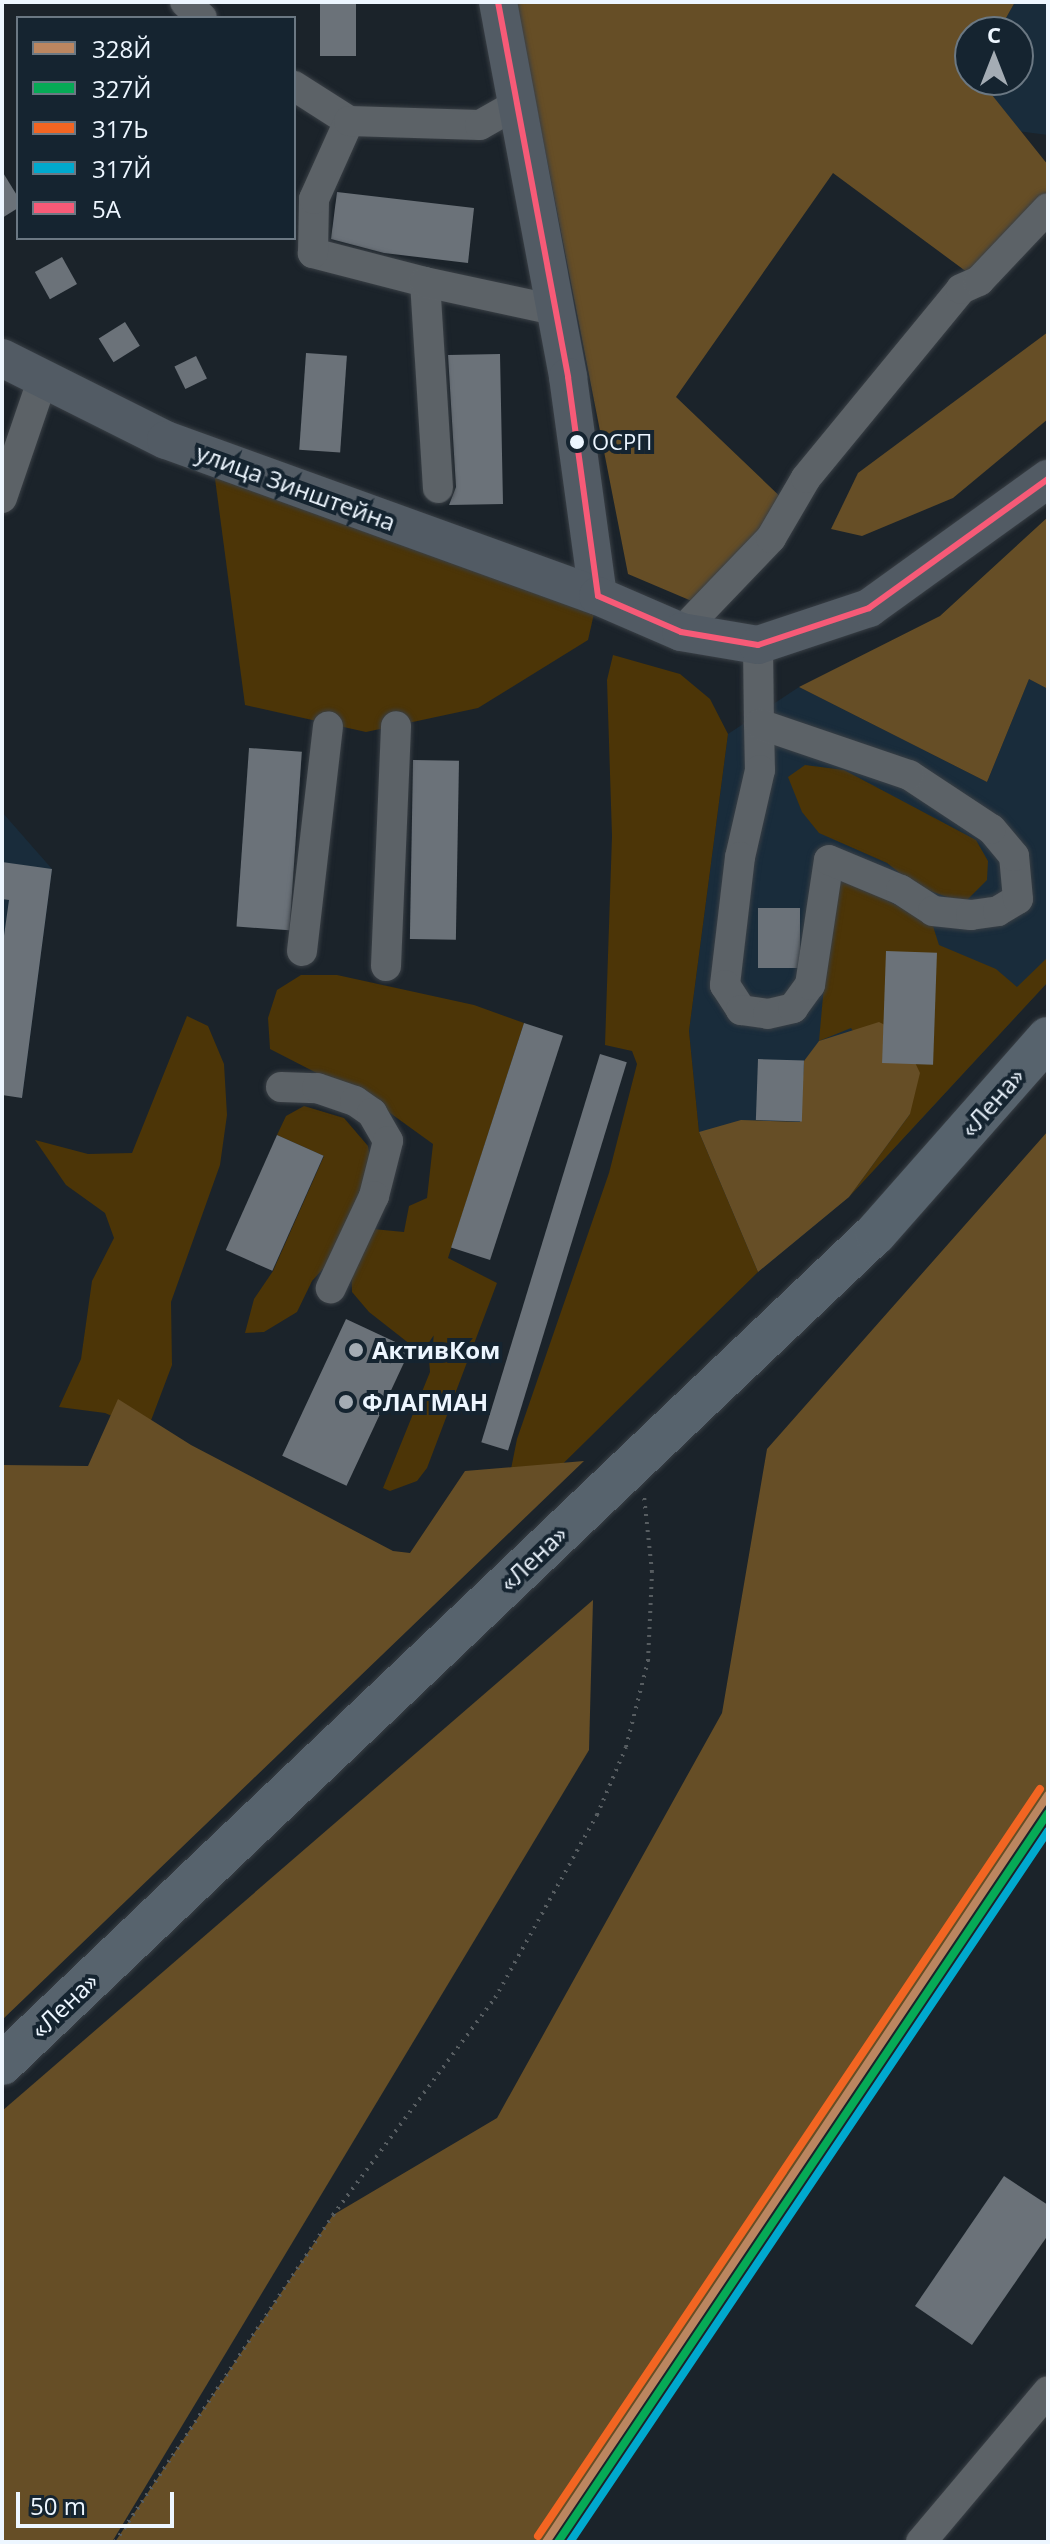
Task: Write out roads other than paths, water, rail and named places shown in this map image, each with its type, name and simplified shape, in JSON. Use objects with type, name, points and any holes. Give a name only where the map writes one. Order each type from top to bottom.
[{"type":"highway","name":"«Лена»","points":[[2,2064],[876,1233],[1048,1038]]},
{"type":"main road","points":[[498,2],[555,310],[598,596]]},
{"type":"main road","name":"улица Зинштейна","points":[[2,358],[42,381],[166,440],[598,596],[681,632],[758,645]]},
{"type":"main road","points":[[758,645],[869,608],[1048,479]]},
{"type":"lane","points":[[185,2],[200,16]]},
{"type":"lane","points":[[296,87],[349,121],[480,125],[517,104]]},
{"type":"lane","points":[[349,121],[314,199],[313,253],[425,282],[555,310]]},
{"type":"lane","points":[[681,632],[771,538],[806,478],[961,289],[979,281],[1048,208]]},
{"type":"lane","points":[[425,282],[438,488]]},
{"type":"lane","points":[[2,498],[42,381]]},
{"type":"lane","points":[[758,645],[759,724],[760,770],[740,857],[725,985],[741,1010],[768,1014],[793,1008],[810,985],[829,860],[901,890],[933,911],[971,915],[998,911],[1018,899],[1014,856],[991,829],[909,775],[759,724]]},
{"type":"lane","points":[[302,951],[328,726]]},
{"type":"lane","points":[[386,966],[396,726]]},
{"type":"lane","points":[[281,1087],[317,1088],[355,1101],[372,1113],[388,1141],[374,1196],[331,1288]]},
{"type":"lane","points":[[921,2542],[1048,2391]]},
{"type":"place","name":"ОСРП","points":[[577,442]]},
{"type":"place","name":"АктивКом","points":[[356,1350]]},
{"type":"place","name":"ФЛАГМАН","points":[[346,1402]]}]
